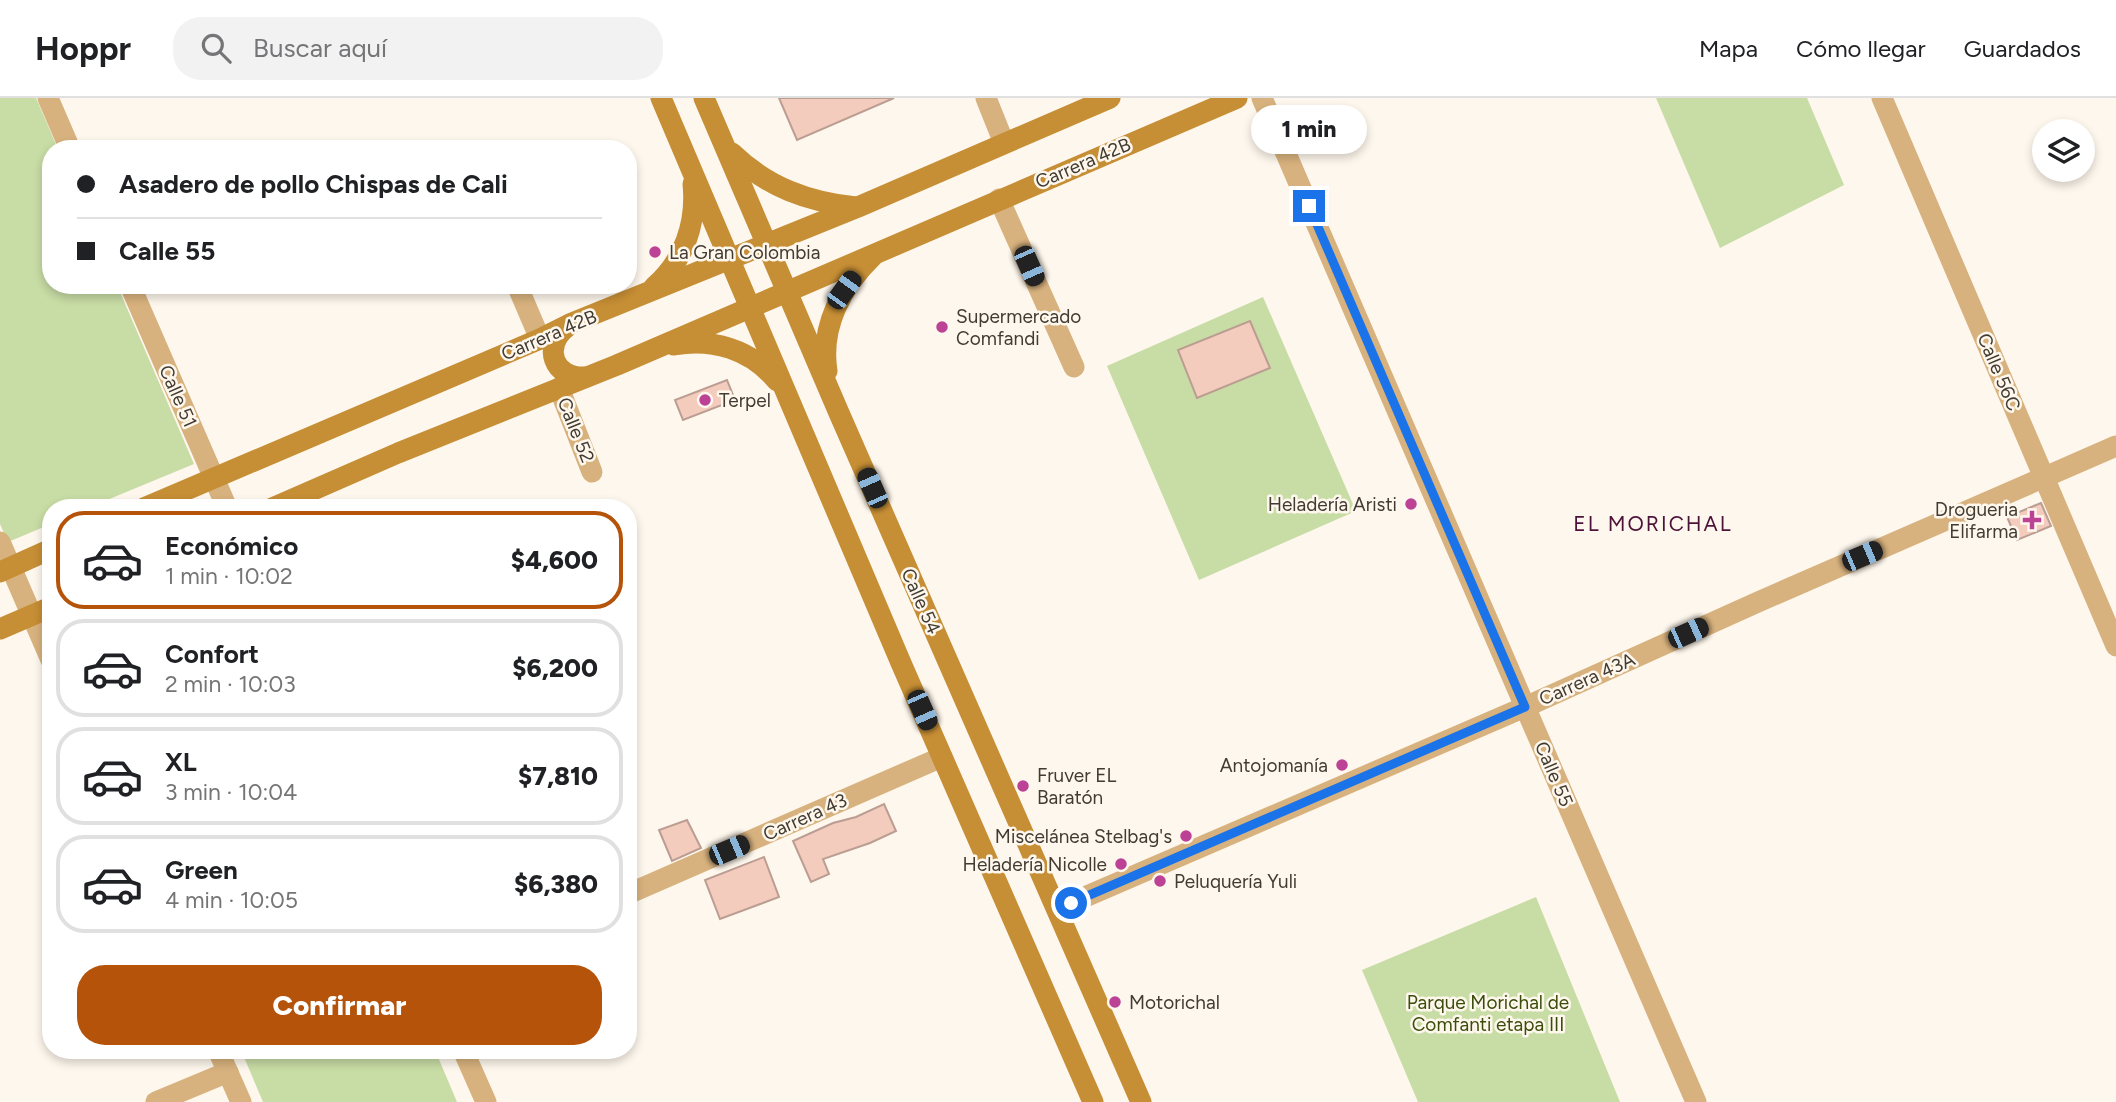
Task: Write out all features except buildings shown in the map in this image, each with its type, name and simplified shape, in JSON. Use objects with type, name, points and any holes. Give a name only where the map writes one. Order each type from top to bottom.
[{"type":"main road","points":[[661,98],[787,397],[1093,1102]]},
{"type":"main road","name":"Calle 54","points":[[704,98],[1141,1102]]},
{"type":"main road","name":"Carrera 42B","points":[[164,499],[572,323],[858,208],[1110,98]]},
{"type":"main road","name":"Carrera 42B","points":[[293,499],[658,347],[1237,98]]},
{"type":"main road","points":[[725,146],[743,164],[786,191],[809,200],[858,208]]},
{"type":"main road","points":[[645,295],[662,280],[676,262],[689,232],[695,199],[687,155]]},
{"type":"main road","points":[[839,413],[830,389],[826,364],[827,338],[833,314],[844,290],[878,251]]},
{"type":"main road","points":[[572,323],[558,334],[553,349],[554,358],[557,365],[569,376],[586,377]]},
{"type":"main road","points":[[658,347],[700,343],[720,345],[738,351],[763,366],[787,397]]},
{"type":"main road","points":[[5,569],[42,553]]},
{"type":"main road","points":[[0,629],[41,611]]},
{"type":"street","points":[[48,98],[66,140]]},
{"type":"street","points":[[986,98],[1004,143]]},
{"type":"street","name":"Calle 55","points":[[1262,98],[1696,1102]]},
{"type":"street","name":"Calle 56C","points":[[1882,98],[2116,646]]},
{"type":"street","points":[[999,199],[1074,367]]},
{"type":"street","name":"Calle 51","points":[[134,294],[223,499]]},
{"type":"street","points":[[521,294],[540,339]]},
{"type":"street","name":"Calle 52","points":[[559,387],[592,472]]},
{"type":"street","name":"Carrera 43A","points":[[1057,909],[1525,707],[1758,601],[2116,446]]},
{"type":"street","points":[[0,542],[5,569],[41,611]]},
{"type":"street","name":"Carrera 43","points":[[637,890],[943,757]]},
{"type":"street","points":[[222,1059],[240,1102]]},
{"type":"street","points":[[467,1059],[486,1102]]},
{"type":"street","points":[[156,1102],[228,1072]]},
{"type":"green space","points":[[0,98],[36,98],[54,140],[42,140],[42,294],[121,294],[194,464],[109,499],[42,499],[42,528],[8,542],[0,524]]},
{"type":"green space","points":[[1656,98],[1807,98],[1844,185],[1720,248]]},
{"type":"green space","points":[[1263,297],[1356,511],[1199,580],[1107,366]]},
{"type":"green space","name":"Parque Morichal de Comfanti etapa III","points":[[1536,897],[1620,1102],[1418,1102],[1362,970]]},
{"type":"green space","points":[[245,1059],[439,1059],[457,1102],[263,1102]]},
{"type":"place","name":"La Gran Colombia","points":[[655,252]]},
{"type":"place","name":"Supermercado Comfandi","points":[[942,327]]},
{"type":"place","name":"Terpel","points":[[705,400]]},
{"type":"place","name":"Heladería Aristi","points":[[1411,504]]},
{"type":"place","name":"Drogueria Elifarma","points":[[2032,520]]},
{"type":"place","name":"Antojomanía","points":[[1342,765]]},
{"type":"place","name":"Fruver EL Baratón","points":[[1023,786]]},
{"type":"place","name":"Miscelánea Stelbag's","points":[[1186,836]]},
{"type":"place","name":"Heladería Nicolle","points":[[1121,864]]},
{"type":"place","name":"Peluquería Yuli","points":[[1160,881]]},
{"type":"place","name":"Motorichal","points":[[1115,1002]]},
{"type":"district","name":"EL MORICHAL","points":[[1653,523]]},
{"type":"route","points":[[1071,903],[1525,707],[1309,206]]}]
